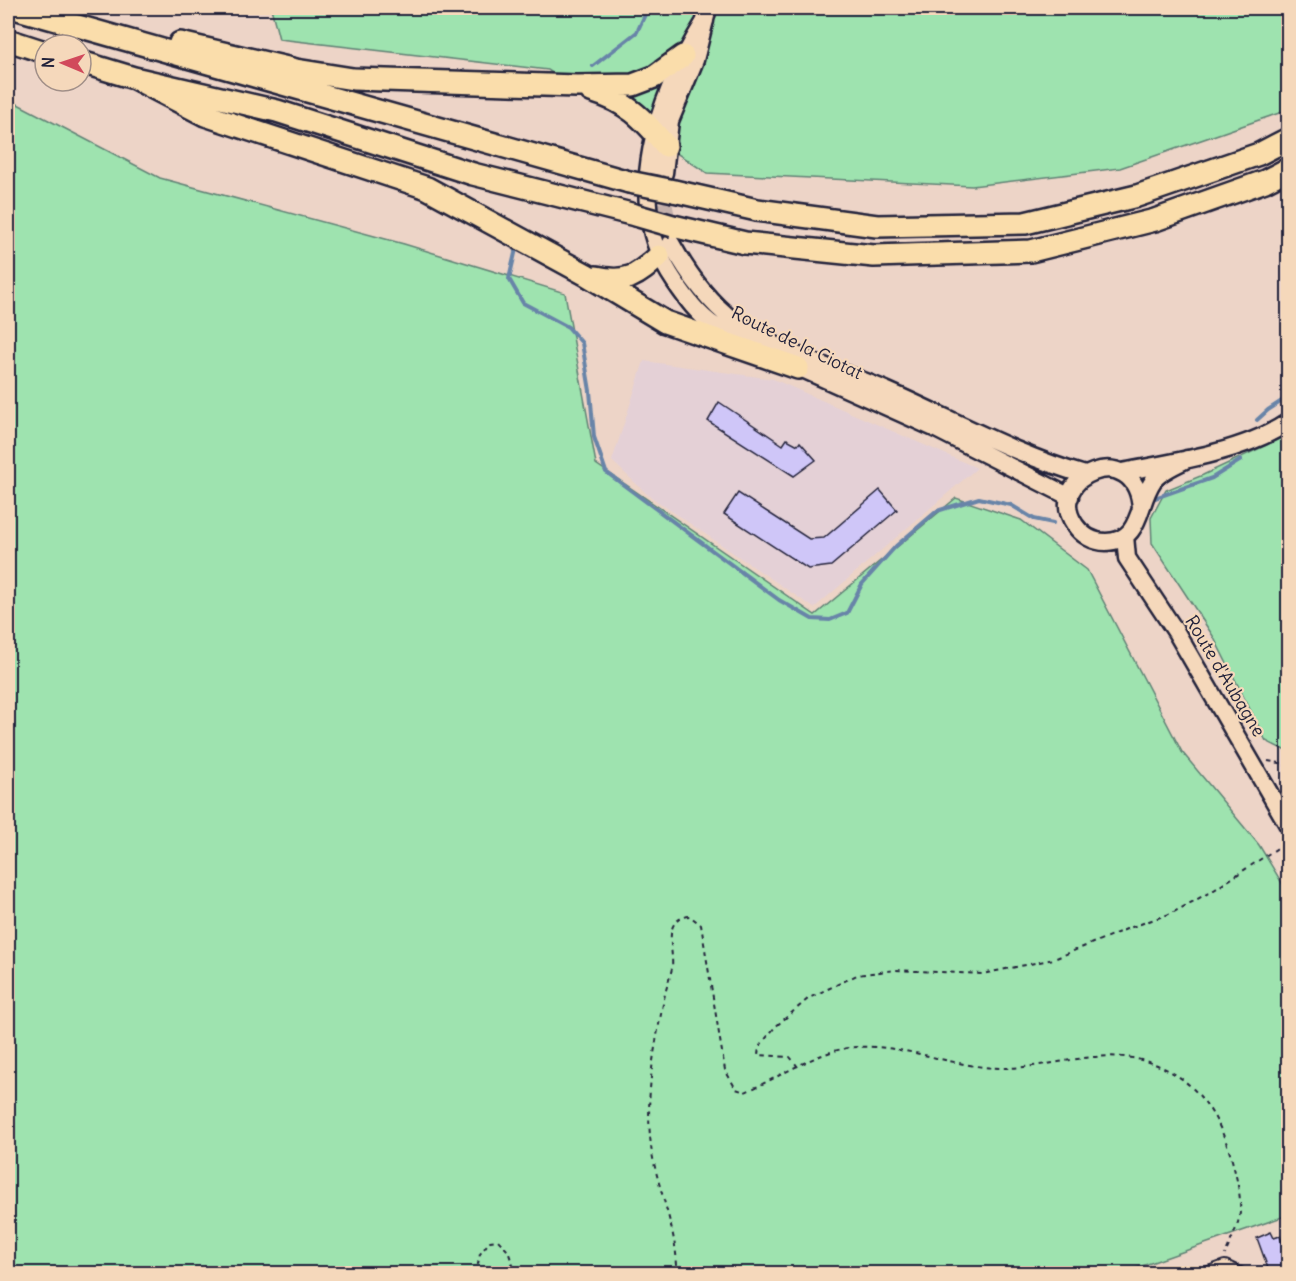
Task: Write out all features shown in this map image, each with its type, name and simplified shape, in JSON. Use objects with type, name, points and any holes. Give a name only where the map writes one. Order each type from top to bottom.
[{"type":"highway","points":[[14,8],[629,182],[662,177],[757,210],[877,226],[1025,223],[1137,196],[1258,154],[1288,139]]},
{"type":"highway","points":[[8,40],[33,48]]},
{"type":"highway","points":[[150,48],[180,43],[296,70],[353,79],[577,86],[633,85],[654,77],[683,56]]},
{"type":"highway","points":[[93,66],[134,78],[277,111],[473,174],[635,215],[664,241],[745,243],[874,256],[1031,251],[1155,220],[1265,181],[1288,169]]},
{"type":"highway","points":[[134,78],[205,115],[427,188],[587,275],[665,322],[798,368]]},
{"type":"highway","points":[[577,86],[617,99],[660,139]]},
{"type":"highway","points":[[587,275],[616,281],[641,272],[664,241]]},
{"type":"main road","name":"Route de la Ciotat","points":[[707,14],[683,56],[660,139],[662,177],[647,198],[688,302],[714,325],[798,368],[934,428],[1070,497]]},
{"type":"main road","name":"Route de la Ciotat","points":[[660,139],[670,121],[695,60],[707,14]]},
{"type":"main road","name":"Route de la Ciotat","points":[[664,241],[707,295],[733,321],[766,340],[949,417],[1053,466],[1085,475]]},
{"type":"main road","points":[[1187,459],[1153,480],[1139,519],[1125,536],[1100,541],[1079,530],[1072,520],[1070,497],[1078,481],[1085,475],[1103,469],[1122,472],[1187,459],[1274,432],[1288,422]]},
{"type":"main road","points":[[1122,472],[1137,487],[1142,508]]},
{"type":"main road","name":"Route d'Aubagne","points":[[1125,536],[1127,558],[1176,632],[1257,767],[1288,825]]},
{"type":"main road","name":"Route d'Aubagne","points":[[1100,541],[1141,580]]},
{"type":"street","points":[[1206,1274],[1221,1268],[1236,1270],[1240,1274]]},
{"type":"path","points":[[1257,767],[1270,759],[1285,764],[1288,768]]},
{"type":"path","points":[[798,1066],[790,1057],[758,1055],[759,1047],[775,1027],[809,998],[857,975],[894,970],[982,974],[1054,959],[1172,913],[1288,841]]},
{"type":"path","points":[[677,1274],[671,1225],[652,1154],[650,1120],[654,1051],[672,965],[670,934],[672,925],[678,919],[690,916],[701,925],[720,1050],[729,1081],[736,1089],[745,1092],[798,1066],[856,1047],[880,1047],[986,1068],[1023,1069],[1074,1059],[1116,1057],[1141,1059],[1169,1070],[1188,1083],[1201,1096],[1215,1116],[1230,1151],[1238,1187],[1240,1214],[1221,1268]]},
{"type":"path","points":[[476,1274],[480,1254],[490,1241],[498,1240],[508,1251],[516,1274]]},
{"type":"shaded area","points":[[644,361],[773,379],[977,468],[814,608],[648,495],[612,461]]},
{"type":"green space","points":[[271,8],[1288,8],[1288,110],[1120,168],[972,186],[707,173],[548,70],[279,39]]},
{"type":"green space","points":[[8,99],[160,178],[404,244],[565,293],[596,464],[815,615],[956,498],[1021,520],[1087,570],[1182,752],[1259,845],[1288,893],[1288,1215],[1119,1274],[8,1273]]},
{"type":"green space","points":[[1288,435],[1288,752],[1266,741],[1213,636],[1152,543],[1151,518],[1166,490]]},
{"type":"building","points":[[719,402],[783,445],[787,439],[798,445],[800,442],[816,460],[794,476],[708,421]]},
{"type":"building","points":[[880,490],[897,510],[831,566],[808,569],[724,514],[738,493],[809,539],[824,538]]},
{"type":"building","points":[[1271,1232],[1274,1238],[1280,1236],[1288,1259],[1288,1274],[1270,1274],[1257,1238]]},
{"type":"waterway","points":[[593,66],[637,32],[648,8]]},
{"type":"waterway","points":[[516,249],[509,279],[523,303],[568,327],[582,343],[590,391],[594,437],[606,472],[779,600],[812,619],[830,620],[847,613],[862,584],[896,546],[937,511],[979,498],[1011,505],[1034,519],[1053,523]]},
{"type":"waterway","points":[[1257,420],[1288,397]]},
{"type":"waterway","points":[[1155,498],[1212,478],[1241,460]]},
{"type":"tunnel","points":[[664,178],[664,202],[670,233]]}]
